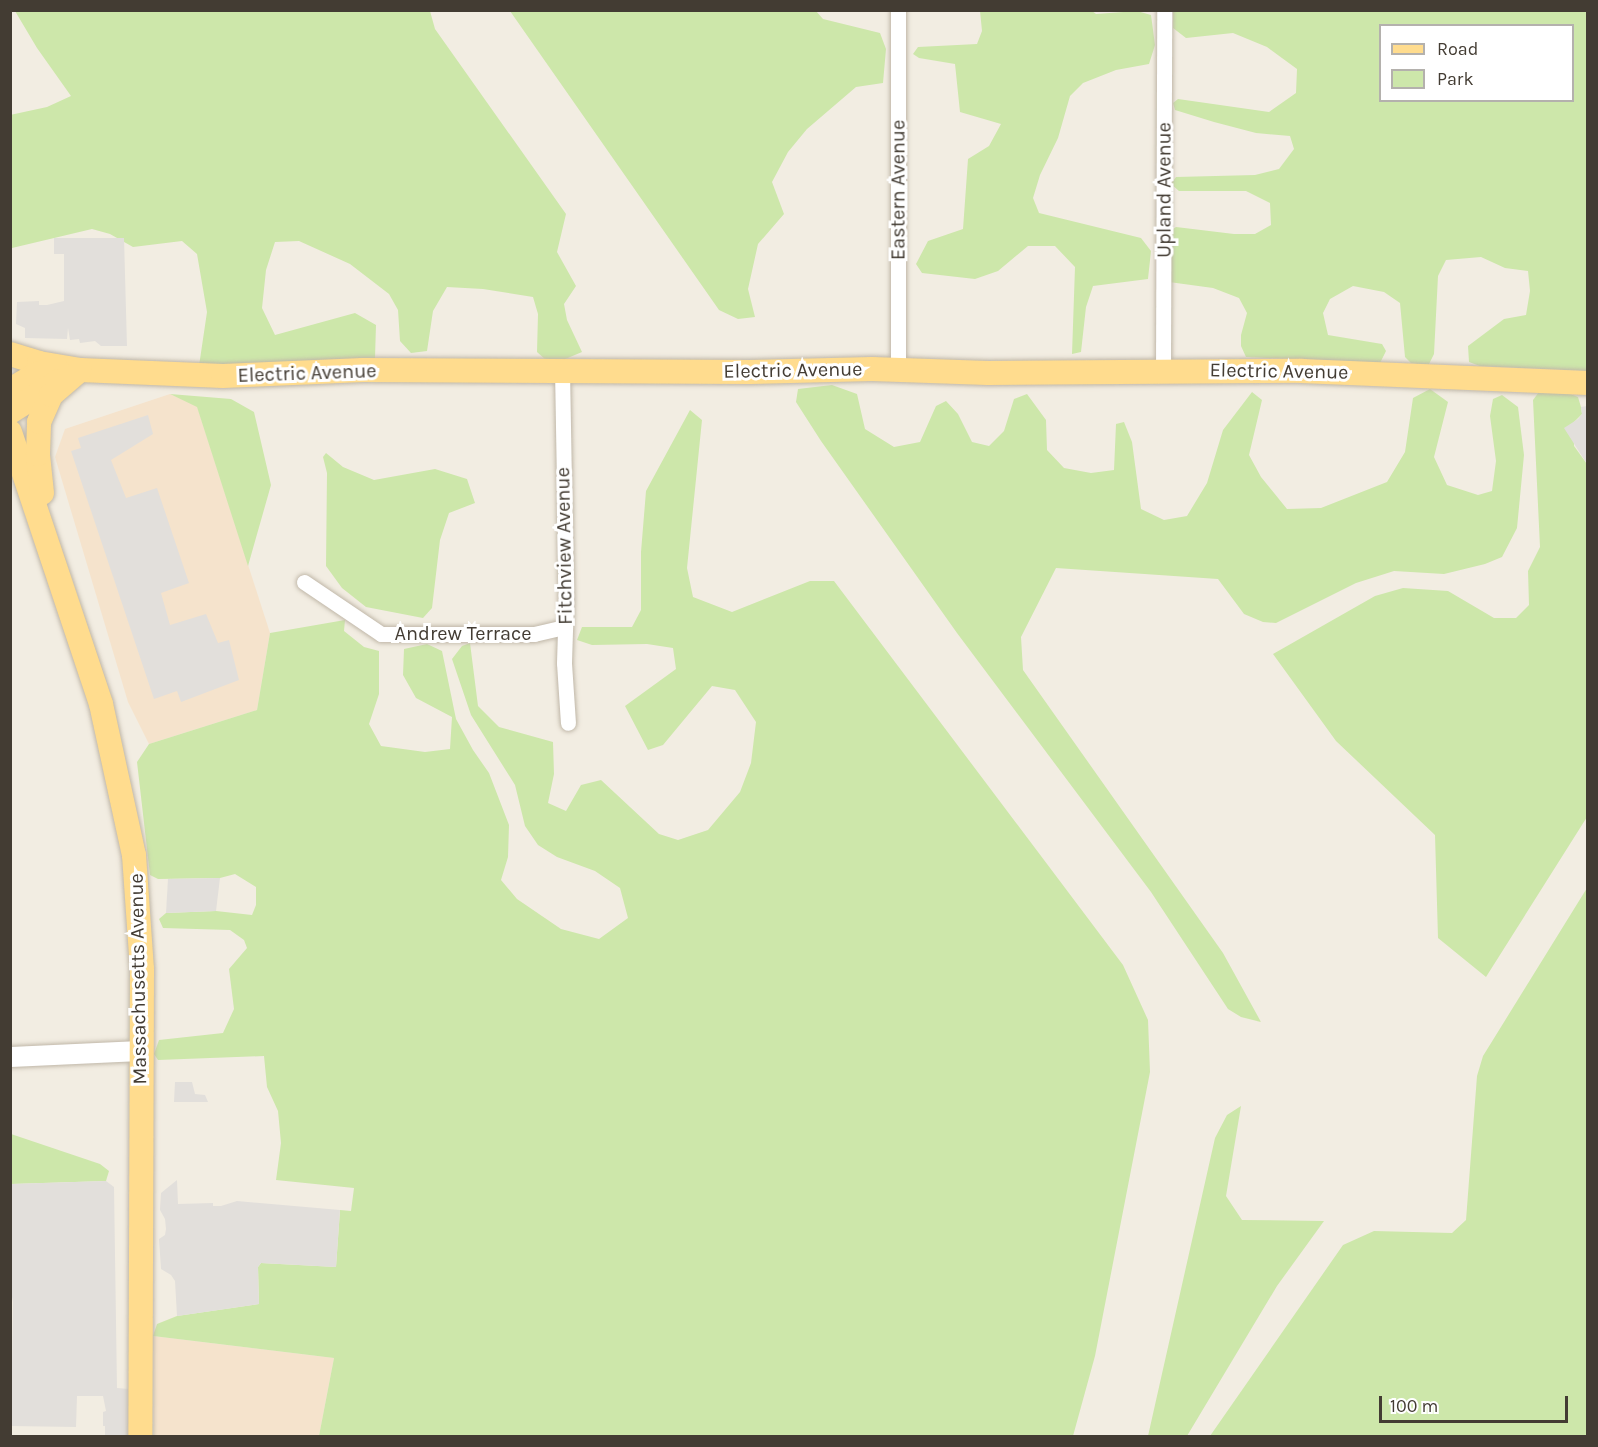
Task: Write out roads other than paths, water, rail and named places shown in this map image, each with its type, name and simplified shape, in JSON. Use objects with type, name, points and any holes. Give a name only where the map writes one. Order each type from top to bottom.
[{"type":"main road","points":[[10,354],[68,369]]},
{"type":"main road","name":"Electric Avenue","points":[[68,369],[223,376],[363,370],[562,369],[697,372],[898,370],[988,373],[1163,370],[1333,371],[1587,383]]},
{"type":"main road","points":[[10,390],[37,374],[68,369]]},
{"type":"main road","points":[[10,412],[68,369]]},
{"type":"main road","points":[[48,541],[38,454],[39,422],[51,395],[68,369]]},
{"type":"main road","name":"Massachusetts Avenue","points":[[10,432],[48,541],[107,725],[134,855],[142,969],[140,1437]]},
{"type":"street","name":"Eastern Avenue","points":[[898,10],[898,370]]},
{"type":"street","name":"Upland Avenue","points":[[1163,370],[1164,10]]},
{"type":"street","name":"Fitchview Avenue","points":[[562,369],[568,723]]},
{"type":"street","name":"Andrew Terrace","points":[[304,582],[381,634],[534,634],[565,627]]},
{"type":"street","points":[[10,1057],[141,1051]]}]
